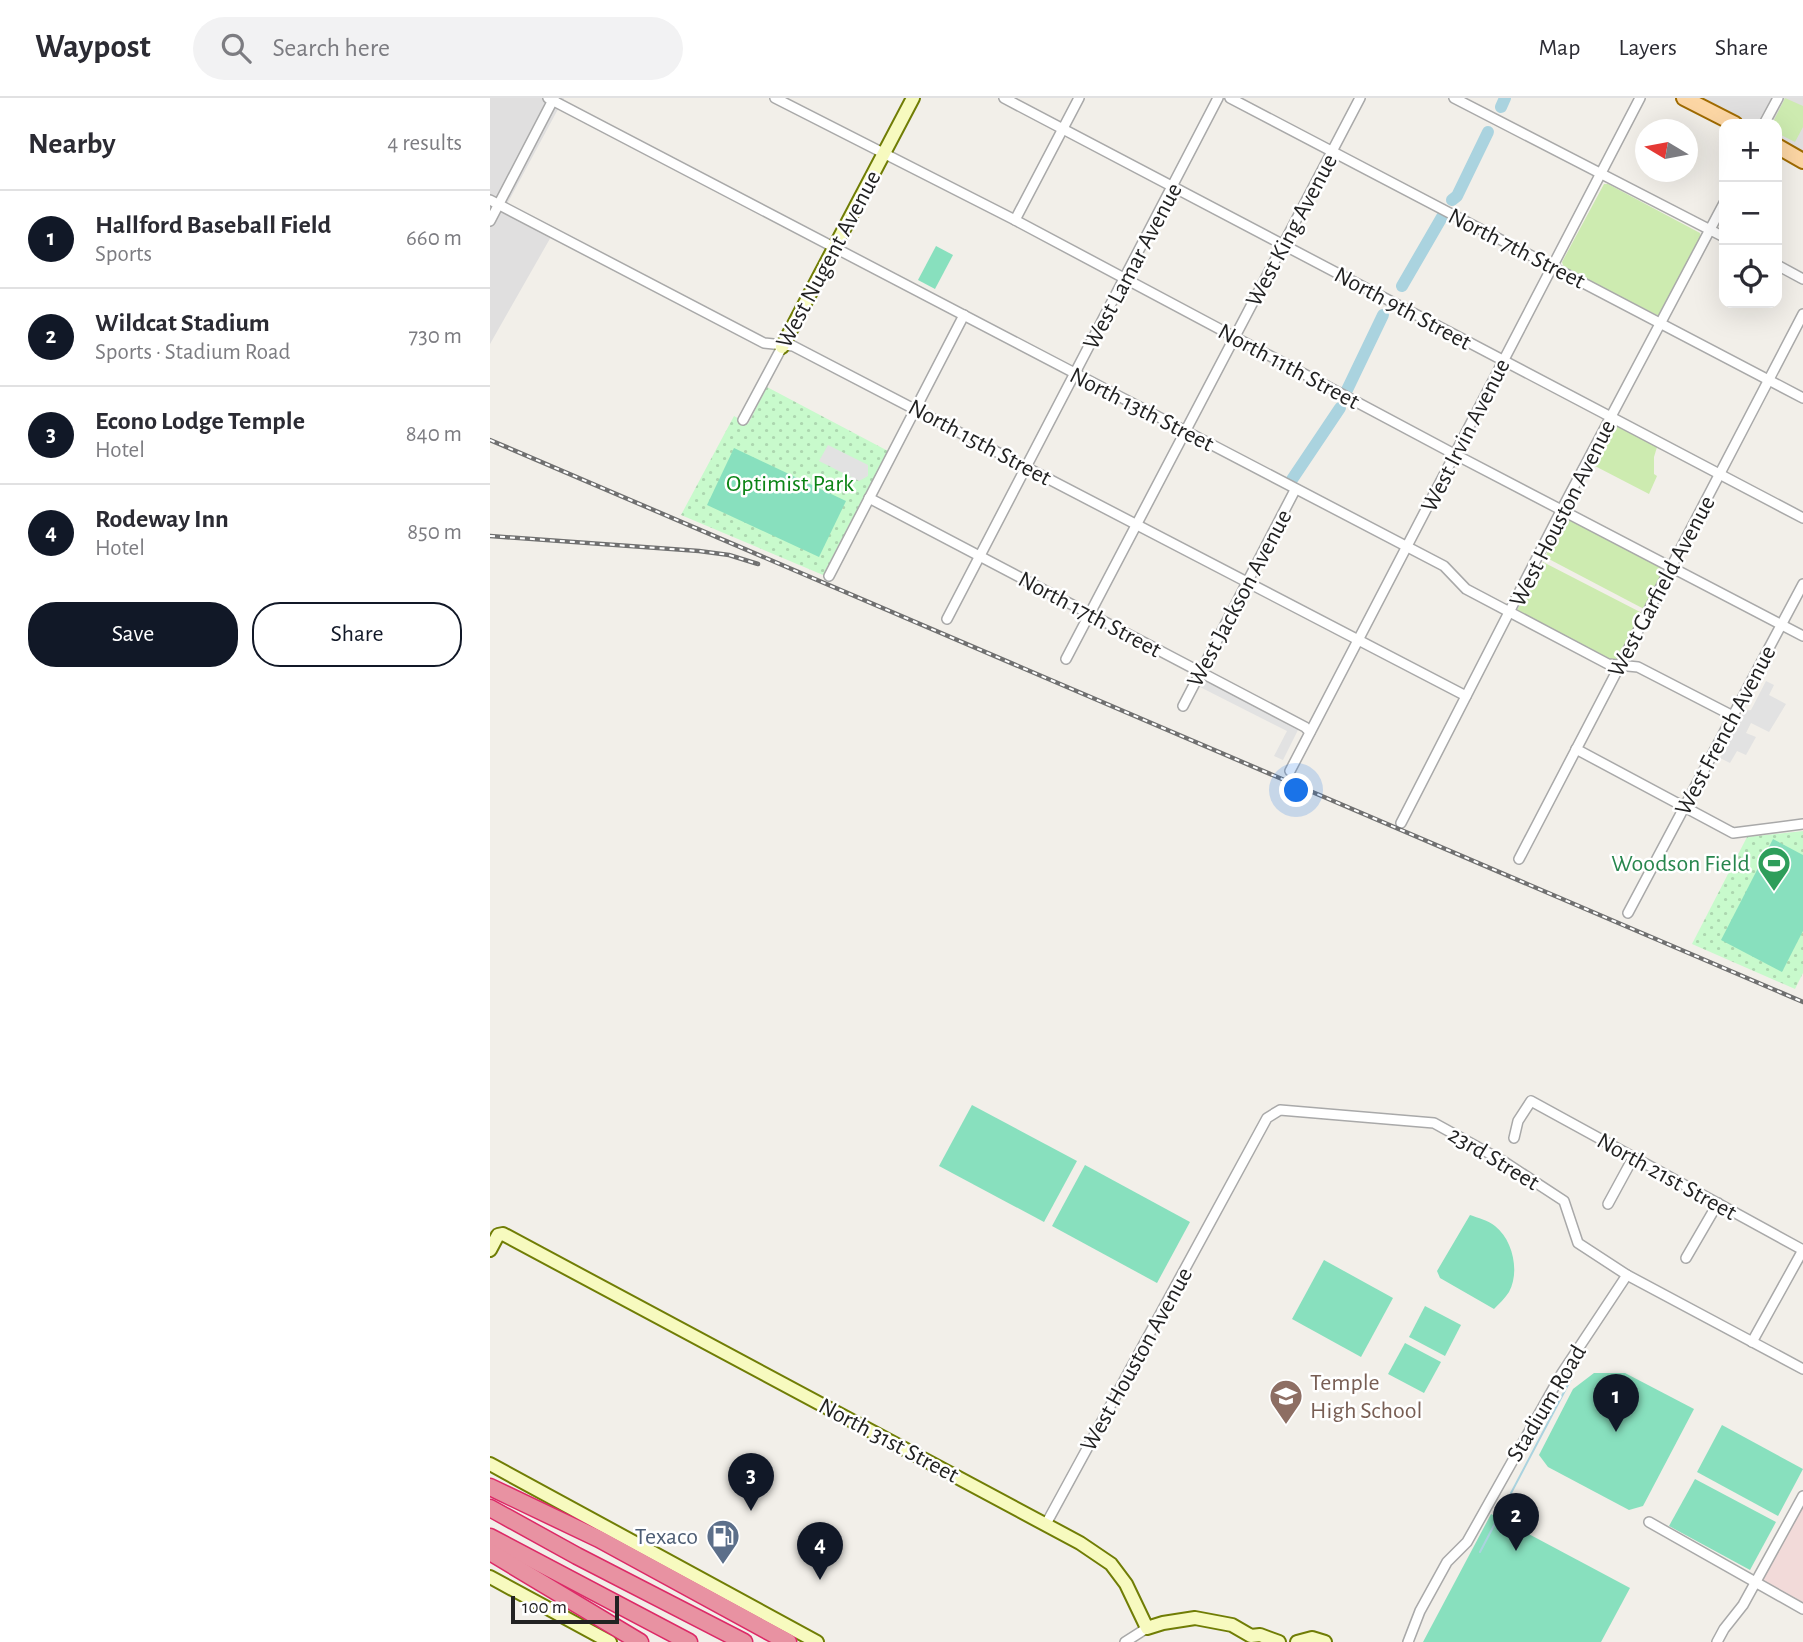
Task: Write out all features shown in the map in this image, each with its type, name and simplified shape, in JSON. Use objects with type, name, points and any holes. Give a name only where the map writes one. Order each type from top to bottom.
[{"type":"highway","points":[[490,1487],[599,1539],[788,1642]]},
{"type":"highway","points":[[490,1508],[744,1642]]},
{"type":"highway","points":[[490,1537],[689,1642]]},
{"type":"highway","points":[[490,1552],[640,1642]]},
{"type":"main road","points":[[1684,98],[1725,119]]},
{"type":"main road","points":[[1782,149],[1803,161]]},
{"type":"street","name":"North 11th Street","points":[[776,98],[1015,220],[1803,636]]},
{"type":"street","name":"West Nugent Avenue","points":[[743,420],[913,98]]},
{"type":"street","name":"North 9th Street","points":[[1004,98],[1803,517]]},
{"type":"street","points":[[1015,220],[1079,98]]},
{"type":"street","name":"West Lamar Avenue","points":[[947,619],[1218,98]]},
{"type":"street","name":"North 7th Street","points":[[1230,98],[1803,398]]},
{"type":"street","name":"West King Avenue","points":[[1066,659],[1360,98]]},
{"type":"street","points":[[1454,98],[1719,234]]},
{"type":"street","name":"West Irvin Avenue","points":[[1290,771],[1640,98]]},
{"type":"street","points":[[1767,119],[1778,98]]},
{"type":"street","points":[[490,221],[494,203],[551,99]]},
{"type":"street","name":"North 13th Street","points":[[551,99],[1444,566],[1466,589],[1510,613],[1608,664],[1638,667],[1733,716]]},
{"type":"street","name":"North 15th Street","points":[[494,203],[764,343],[793,346],[1466,696]]},
{"type":"street","name":"West Houston Avenue","points":[[1401,823],[1562,509],[1719,213]]},
{"type":"street","points":[[1782,268],[1803,279]]},
{"type":"street","name":"West Garfield Avenue","points":[[1520,859],[1803,314]]},
{"type":"street","points":[[829,576],[964,315]]},
{"type":"street","name":"West Jackson Avenue","points":[[1183,706],[1296,490]]},
{"type":"street","name":"North 17th Street","points":[[869,498],[1201,671],[1310,732]]},
{"type":"street","name":"West French Avenue","points":[[1628,913],[1803,584]]},
{"type":"street","points":[[1576,749],[1733,833],[1803,824]]},
{"type":"street","name":"North 21st Street","points":[[1514,1138],[1518,1121],[1531,1101],[1803,1250]]},
{"type":"street","name":"23rd Street","points":[[1226,1194],[1266,1118],[1280,1110],[1434,1123],[1503,1161],[1563,1201],[1578,1243],[1627,1275],[1803,1369]]},
{"type":"street","points":[[1608,1204],[1633,1158]]},
{"type":"street","name":"West Houston Avenue","points":[[1046,1524],[1226,1194]]},
{"type":"street","points":[[1686,1258],[1718,1203]]},
{"type":"street","name":"North 31st Street","points":[[490,1250],[498,1235],[503,1234],[1080,1543],[1111,1564],[1126,1584],[1147,1628]]},
{"type":"street","points":[[1752,1342],[1803,1250]]},
{"type":"street","name":"Stadium Road","points":[[1408,1642],[1420,1611],[1447,1562],[1467,1542],[1562,1373],[1627,1275]]},
{"type":"street","points":[[492,1466],[817,1642]]},
{"type":"street","points":[[1717,1642],[1743,1605],[1803,1496]]},
{"type":"street","points":[[1649,1522],[1803,1609]]},
{"type":"street","points":[[490,1577],[610,1642]]},
{"type":"street","points":[[1125,1642],[1147,1628],[1195,1618],[1232,1625],[1253,1639],[1260,1634],[1279,1642]]},
{"type":"street","points":[[1297,1642],[1312,1638],[1325,1642]]},
{"type":"shaded area","points":[[490,98],[564,98],[507,204],[556,228],[490,344]]},
{"type":"shaded area","points":[[1686,98],[1803,98],[1803,159],[1782,148],[1782,119],[1727,119]]},
{"type":"shaded area","points":[[828,445],[868,465],[868,476],[859,481],[819,461]]},
{"type":"shaded area","points":[[1204,679],[1299,728],[1283,760],[1274,756],[1287,731],[1200,687]]},
{"type":"shaded area","points":[[1766,681],[1774,685],[1769,695],[1786,704],[1769,732],[1751,723],[1746,733],[1756,737],[1746,755],[1737,751],[1730,763],[1720,758],[1744,711],[1751,710]]},
{"type":"shaded area","points":[[1803,1501],[1803,1604],[1761,1582]]},
{"type":"green space","points":[[1785,98],[1803,106],[1803,127],[1795,142],[1782,136],[1782,119],[1774,119]]},
{"type":"green space","points":[[1604,184],[1700,233],[1701,237],[1659,316],[1564,268],[1562,262]]},
{"type":"green space","points":[[936,246],[953,255],[935,289],[918,280]]},
{"type":"green space","name":"Optimist Park","points":[[767,387],[888,451],[823,575],[681,515],[734,416],[748,424]]},
{"type":"green space","points":[[1616,425],[1657,447],[1654,474],[1657,476],[1649,494],[1593,465]]},
{"type":"green space","points":[[734,448],[846,501],[819,557],[707,505]]},
{"type":"green space","points":[[1569,519],[1661,568],[1662,573],[1644,609],[1545,557],[1561,526]]},
{"type":"green space","points":[[1543,562],[1642,613],[1617,659],[1612,660],[1517,610],[1528,588],[1532,589]]},
{"type":"green space","name":"Woodson Field","points":[[1803,831],[1803,973],[1795,989],[1692,944],[1747,837]]},
{"type":"green space","name":"Woodson Field","points":[[1773,839],[1803,855],[1803,931],[1782,972],[1721,940]]},
{"type":"green space","points":[[972,1105],[1077,1161],[1044,1222],[939,1166]]},
{"type":"green space","points":[[1085,1165],[1190,1222],[1157,1283],[1052,1226]]},
{"type":"green space","points":[[1470,1215],[1495,1226],[1506,1239],[1513,1257],[1512,1284],[1494,1309],[1440,1278],[1437,1271]]},
{"type":"green space","points":[[1324,1260],[1393,1298],[1361,1357],[1292,1319]]},
{"type":"green space","points":[[1425,1306],[1461,1325],[1445,1356],[1409,1337]]},
{"type":"green space","points":[[1405,1343],[1441,1362],[1424,1393],[1388,1374]]},
{"type":"green space","points":[[1594,1373],[1625,1373],[1694,1409],[1643,1506],[1629,1510],[1548,1467],[1539,1455],[1573,1389]]},
{"type":"green space","points":[[1722,1425],[1803,1469],[1778,1516],[1697,1472]]},
{"type":"green space","points":[[1695,1479],[1776,1522],[1750,1570],[1669,1526]]},
{"type":"green space","points":[[1491,1514],[1630,1588],[1601,1642],[1423,1642]]},
{"type":"waterway","points":[[1501,107],[1505,98]]},
{"type":"waterway","points":[[1452,200],[1457,196],[1488,132]]},
{"type":"waterway","points":[[1402,286],[1442,217]]},
{"type":"waterway","points":[[1347,390],[1383,315]]},
{"type":"waterway","points":[[1291,481],[1340,408]]},
{"type":"waterway","points":[[1480,1552],[1571,1379]]},
{"type":"railway","points":[[490,440],[1803,1002]]},
{"type":"railway","points":[[490,536],[699,551],[729,555],[758,564]]},
{"type":"place","name":"Woodson Field","points":[[1774,893]]},
{"type":"place","name":"Temple High School","points":[[1286,1426]]},
{"type":"place","name":"Hallford Baseball Field","points":[[1616,1432]]},
{"type":"place","name":"Econo Lodge Temple","points":[[751,1511]]},
{"type":"place","name":"Wildcat Stadium","points":[[1516,1551]]},
{"type":"place","name":"Texaco","points":[[723,1566]]},
{"type":"place","name":"Rodeway Inn","points":[[820,1580]]}]
